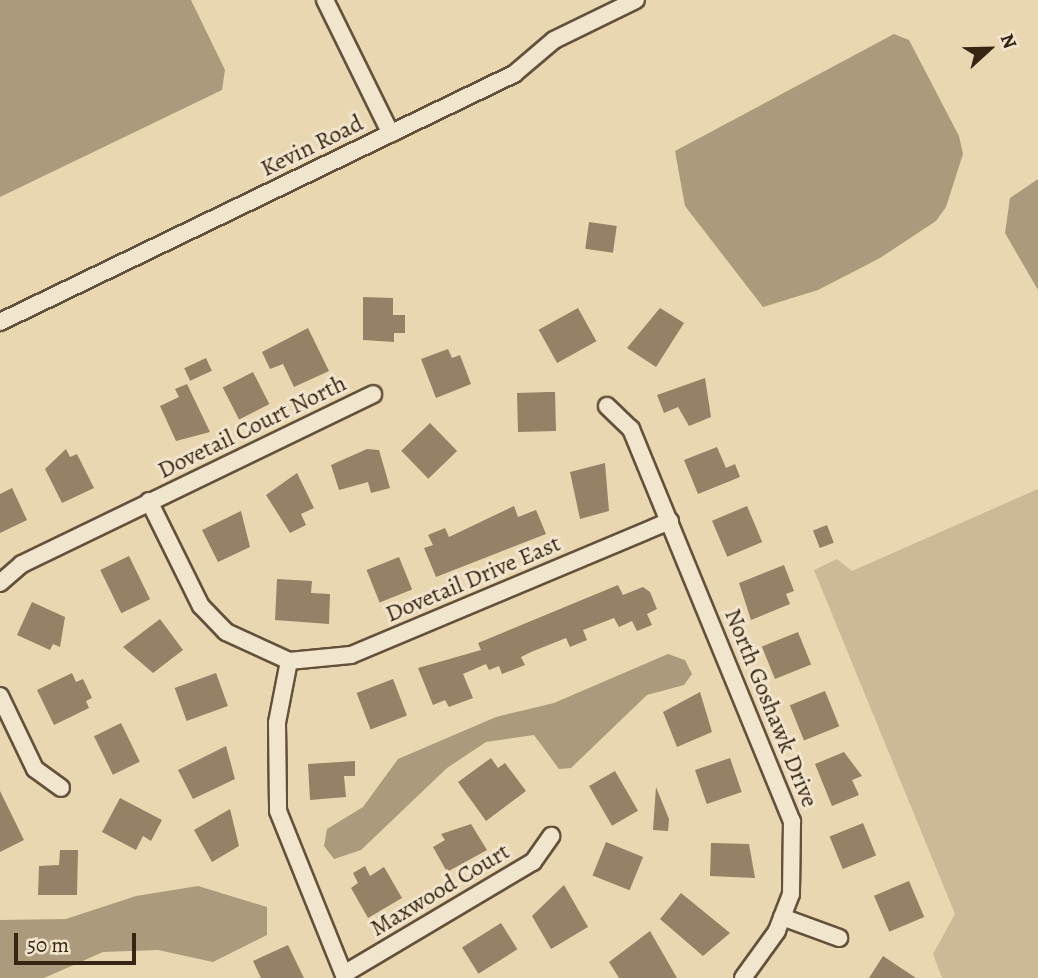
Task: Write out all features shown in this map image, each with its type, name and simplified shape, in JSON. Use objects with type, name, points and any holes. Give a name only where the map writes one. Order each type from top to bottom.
[{"type":"street","points":[[326,0],[391,134]]},
{"type":"street","name":"Kevin Road","points":[[0,322],[514,74],[554,40],[636,0]]},
{"type":"street","name":"Dovetail Court North","points":[[0,583],[22,564],[373,394]]},
{"type":"street","name":"North Goshawk Drive","points":[[607,406],[631,429],[787,802],[794,869],[782,917],[743,978]]},
{"type":"street","points":[[149,501],[201,606],[226,632],[289,661],[277,723],[278,811],[344,976]]},
{"type":"street","name":"Dovetail Drive East","points":[[289,661],[351,655],[670,521]]},
{"type":"street","points":[[0,696],[35,769],[61,788]]},
{"type":"street","name":"Maxwood Court","points":[[344,976],[533,862],[551,836]]},
{"type":"street","points":[[782,917],[839,939]]},
{"type":"shaded area","points":[[0,0],[191,0],[225,70],[222,90],[0,197]]},
{"type":"shaded area","points":[[894,34],[909,40],[959,136],[963,154],[946,207],[936,221],[880,258],[818,290],[763,307],[685,206],[675,151]]},
{"type":"shaded area","points":[[1038,179],[1038,290],[1005,233],[1010,198]]},
{"type":"shaded area","points":[[1038,489],[1038,978],[942,978],[933,954],[955,914],[814,570],[837,559],[852,571]]},
{"type":"shaded area","points":[[668,654],[685,660],[692,674],[684,685],[647,695],[571,768],[559,769],[534,735],[486,742],[447,768],[361,850],[334,859],[324,846],[327,829],[363,807],[398,759],[496,717],[554,703]]},
{"type":"shaded area","points":[[198,886],[267,907],[267,935],[213,962],[158,950],[103,952],[44,978],[0,978],[0,920],[66,919],[136,896]]},
{"type":"building","points":[[589,222],[617,226],[613,253],[585,249]]},
{"type":"building","points":[[363,297],[393,298],[393,315],[405,315],[405,333],[394,333],[394,342],[363,340]]},
{"type":"building","points":[[578,308],[596,341],[557,363],[539,330]]},
{"type":"building","points":[[660,308],[684,323],[656,367],[627,348]]},
{"type":"building","points":[[308,328],[329,371],[294,387],[283,364],[270,369],[262,352]]},
{"type":"building","points":[[448,349],[452,358],[460,355],[471,384],[436,398],[421,359]]},
{"type":"building","points":[[206,358],[212,371],[190,381],[184,368]]},
{"type":"building","points":[[253,372],[269,404],[239,420],[223,387]]},
{"type":"building","points":[[705,378],[711,417],[689,426],[678,407],[664,413],[657,395]]},
{"type":"building","points":[[187,384],[210,432],[176,441],[160,406],[179,397],[175,389]]},
{"type":"building","points":[[555,392],[556,431],[518,432],[517,393]]},
{"type":"building","points":[[430,423],[457,451],[428,479],[401,451]]},
{"type":"building","points":[[717,447],[726,468],[735,464],[740,477],[698,494],[684,460]]},
{"type":"building","points":[[66,449],[70,457],[77,454],[94,488],[62,503],[45,469]]},
{"type":"building","points":[[367,449],[379,450],[390,488],[371,493],[368,482],[339,490],[331,465]]},
{"type":"building","points":[[605,463],[609,511],[580,519],[570,472]]},
{"type":"building","points":[[297,473],[314,508],[301,514],[306,525],[290,533],[266,495]]},
{"type":"building","points":[[12,488],[27,520],[0,533],[0,494]]},
{"type":"building","points":[[514,506],[518,517],[536,510],[546,534],[436,577],[424,548],[433,545],[428,535],[445,528],[449,537]]},
{"type":"building","points":[[747,506],[762,542],[727,557],[712,521]]},
{"type":"building","points":[[241,511],[250,547],[218,562],[202,530]]},
{"type":"building","points":[[827,525],[834,543],[820,548],[813,530]]},
{"type":"building","points":[[129,556],[150,599],[121,613],[100,570]]},
{"type":"building","points":[[399,557],[412,589],[380,603],[367,570]]},
{"type":"building","points":[[784,565],[794,591],[786,594],[790,604],[751,620],[739,583]]},
{"type":"building","points":[[277,579],[312,581],[311,593],[330,594],[329,624],[275,620]]},
{"type":"building","points":[[618,585],[623,595],[643,587],[650,592],[657,609],[647,614],[652,625],[637,631],[632,621],[619,627],[614,618],[583,630],[587,640],[570,647],[566,638],[531,652],[521,657],[525,665],[502,674],[499,666],[489,670],[486,664],[463,674],[473,698],[449,707],[445,700],[433,705],[418,668],[481,650],[478,643]]},
{"type":"building","points":[[32,602],[65,617],[60,647],[53,644],[50,650],[17,635]]},
{"type":"building","points":[[160,619],[183,650],[153,673],[123,647]]},
{"type":"building","points":[[798,632],[811,664],[775,679],[762,647]]},
{"type":"building","points":[[72,673],[76,682],[83,679],[92,698],[86,701],[89,708],[54,725],[37,690]]},
{"type":"building","points":[[216,673],[228,706],[187,721],[175,688]]},
{"type":"building","points":[[393,679],[407,715],[371,729],[357,693]]},
{"type":"building","points":[[825,691],[839,726],[804,740],[790,705]]},
{"type":"building","points":[[700,692],[712,732],[677,747],[663,712]]},
{"type":"building","points":[[121,723],[140,762],[113,775],[94,736]]},
{"type":"building","points":[[226,746],[235,779],[193,799],[178,770]]},
{"type":"building","points":[[844,752],[862,776],[852,780],[859,795],[832,806],[815,764]]},
{"type":"building","points":[[491,758],[498,768],[505,763],[526,791],[486,821],[458,782]]},
{"type":"building","points":[[730,758],[742,792],[707,804],[695,770]]},
{"type":"building","points":[[355,761],[355,776],[344,776],[346,797],[310,800],[308,764]]},
{"type":"building","points":[[615,771],[638,811],[612,826],[589,786]]},
{"type":"building","points":[[656,787],[669,819],[668,831],[653,830]]},
{"type":"building","points":[[0,791],[24,840],[0,852]]},
{"type":"building","points":[[120,798],[162,820],[151,841],[143,836],[136,850],[102,832]]},
{"type":"building","points":[[230,809],[239,846],[212,862],[194,830]]},
{"type":"building","points":[[863,823],[876,855],[843,869],[830,836]]},
{"type":"building","points":[[471,824],[487,850],[447,872],[433,847],[445,840],[441,834]]},
{"type":"building","points":[[606,842],[643,857],[630,890],[593,875]]},
{"type":"building","points":[[711,843],[749,844],[755,878],[710,876]]},
{"type":"building","points":[[60,850],[78,850],[77,895],[38,895],[39,866],[59,865]]},
{"type":"building","points":[[365,866],[370,876],[384,867],[402,898],[368,918],[351,888],[358,883],[353,873]]},
{"type":"building","points":[[909,881],[924,917],[889,932],[874,896]]},
{"type":"building","points":[[564,885],[588,927],[551,949],[532,916]]},
{"type":"building","points":[[681,893],[730,933],[703,956],[660,919]]},
{"type":"building","points":[[501,923],[517,949],[478,974],[462,947]]},
{"type":"building","points":[[650,931],[677,978],[619,978],[609,962]]},
{"type":"building","points":[[288,945],[304,978],[261,978],[253,961]]},
{"type":"building","points":[[883,956],[916,978],[869,978]]}]
